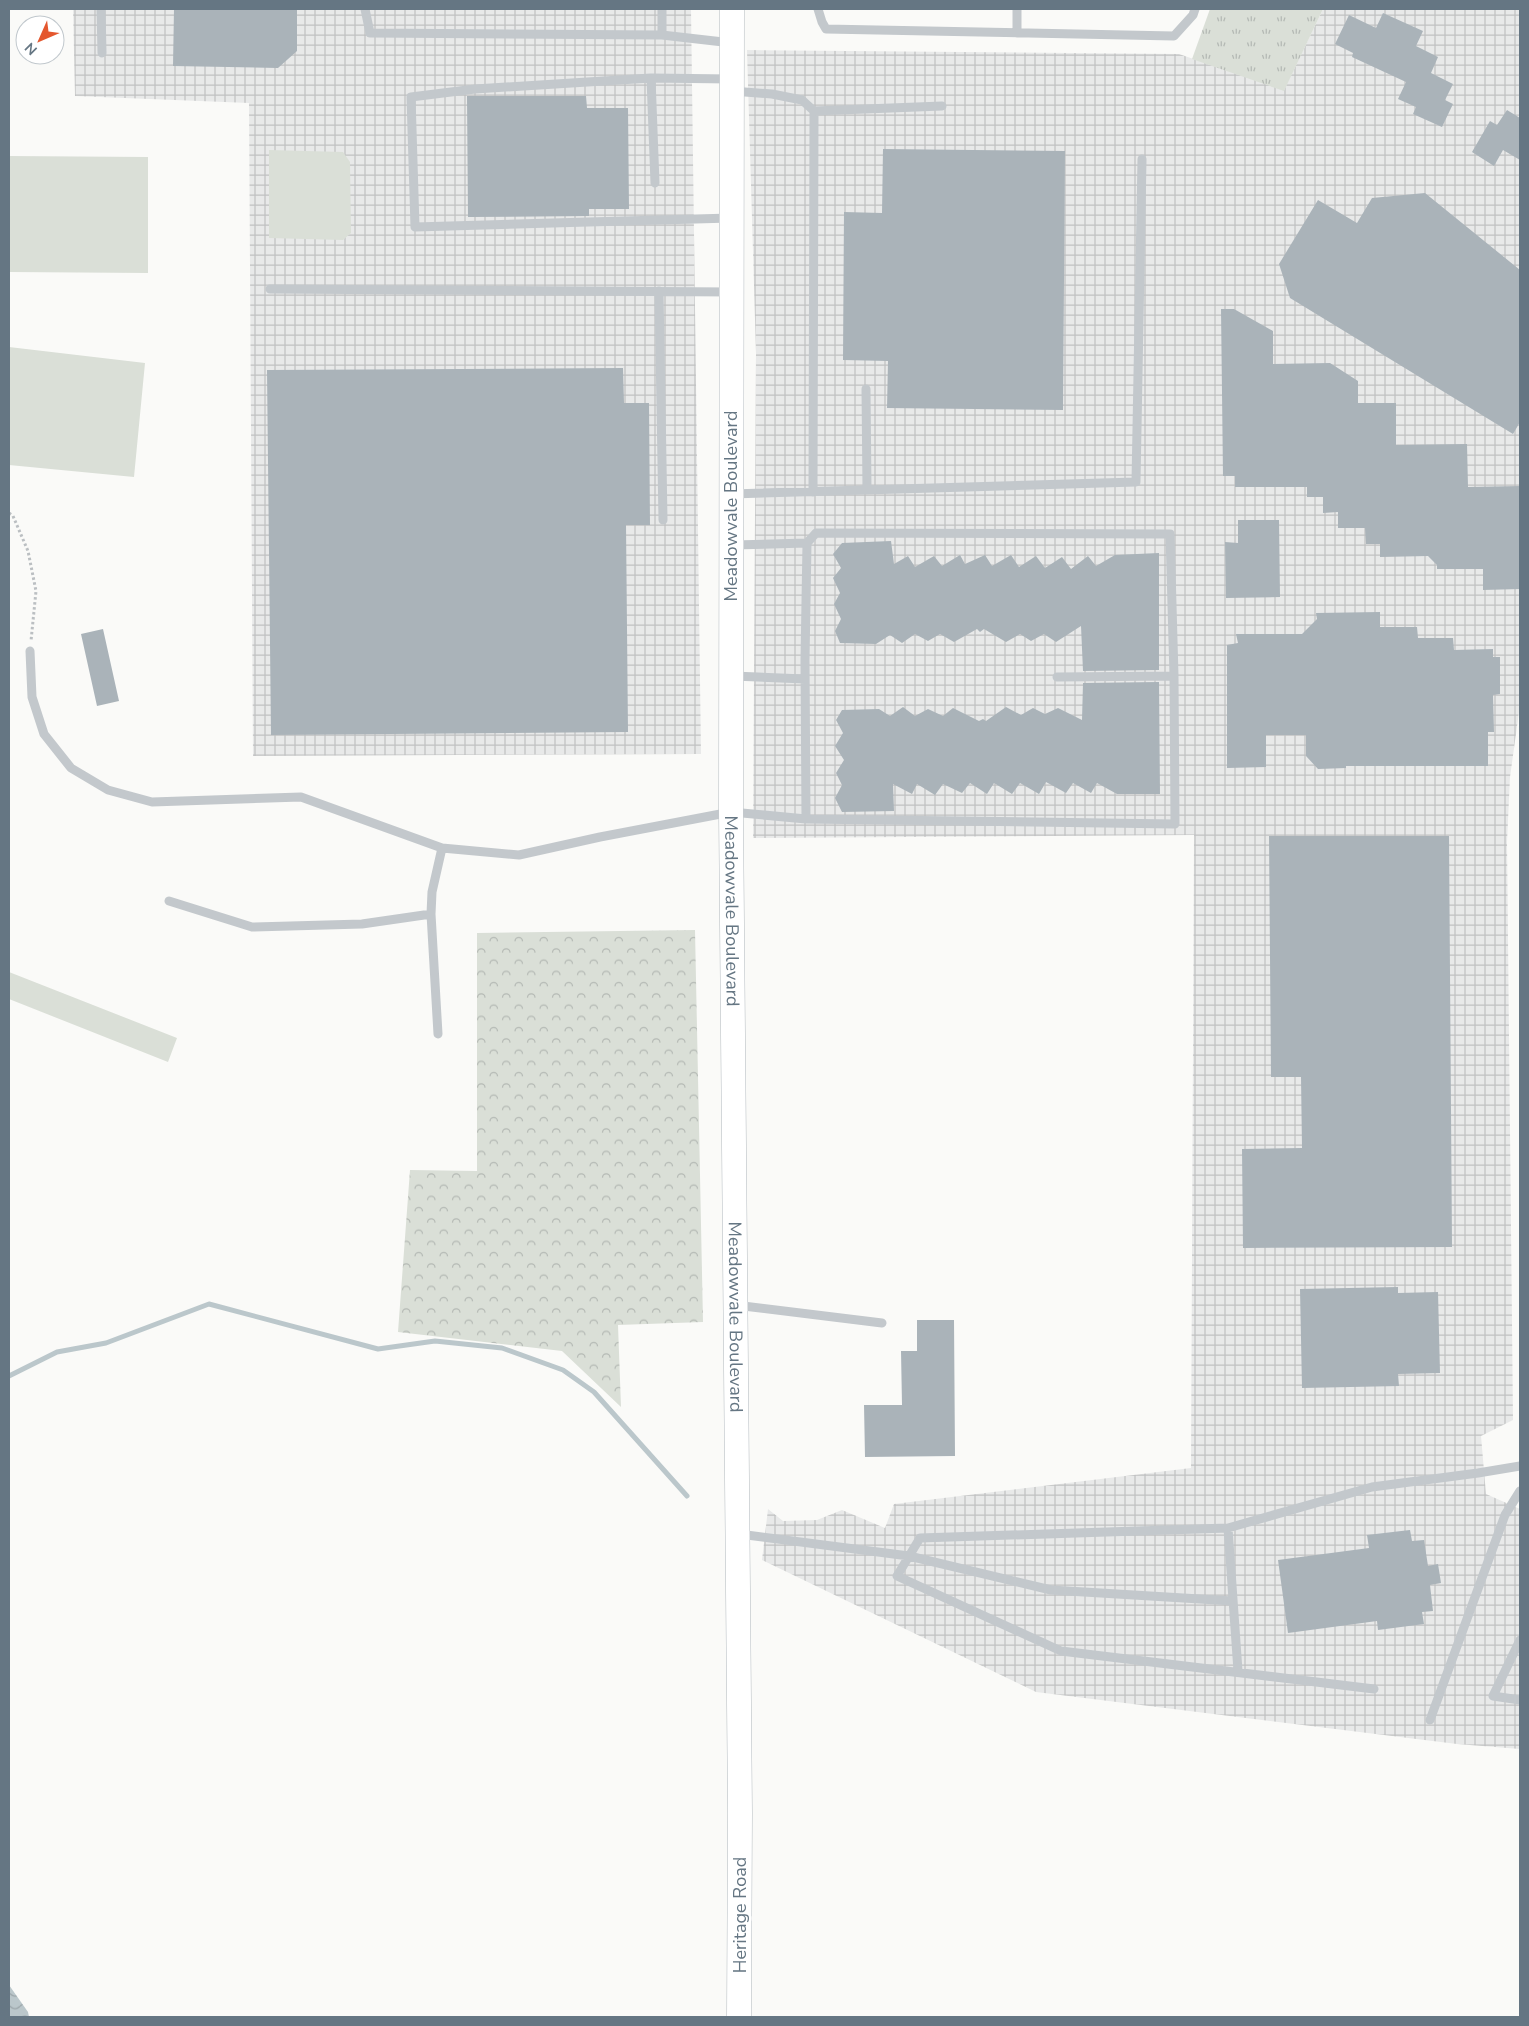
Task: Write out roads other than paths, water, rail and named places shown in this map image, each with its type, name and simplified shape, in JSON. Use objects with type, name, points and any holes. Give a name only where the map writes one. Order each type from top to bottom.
[{"type":"main road","name":"Meadowvale Boulevard","points":[[732,9],[731,812],[740,1813]]},
{"type":"main road","name":"Heritage Road","points":[[739,2017],[740,1813]]},
{"type":"lane","points":[[101,9],[102,53]]},
{"type":"lane","points":[[364,9],[370,33],[662,35],[732,44]]},
{"type":"lane","points":[[662,9],[662,35]]},
{"type":"lane","points":[[818,9],[826,29],[1174,36],[1193,15],[1195,9]]},
{"type":"lane","points":[[1017,9],[1017,33]]},
{"type":"lane","points":[[651,78],[655,183]]},
{"type":"lane","points":[[731,218],[415,227],[411,98],[475,89],[651,78],[731,85],[802,100],[814,111],[942,106]]},
{"type":"lane","points":[[813,492],[814,111]]},
{"type":"lane","points":[[731,494],[1136,482],[1142,159]]},
{"type":"lane","points":[[270,289],[731,292]]},
{"type":"lane","points":[[659,291],[663,520]]},
{"type":"lane","points":[[866,389],[868,490]]},
{"type":"lane","points":[[30,651],[32,697],[44,734],[71,768],[108,790],[152,802],[301,796],[442,848],[519,855],[600,837],[731,812],[806,819],[1175,824],[1174,676],[1170,534],[816,534],[807,543],[731,545]]},
{"type":"lane","points":[[806,819],[805,679],[807,543]]},
{"type":"lane","points":[[731,676],[805,679]]},
{"type":"lane","points":[[1057,677],[1174,676]]},
{"type":"lane","points":[[438,1034],[431,914],[432,892],[442,848]]},
{"type":"lane","points":[[168,901],[252,927],[362,924],[431,914]]},
{"type":"lane","points":[[735,1305],[882,1323]]},
{"type":"lane","points":[[1374,1689],[1061,1651],[897,1576],[920,1538],[1228,1528],[1372,1487],[1520,1466]]},
{"type":"lane","points":[[1430,1720],[1505,1515],[1520,1491]]},
{"type":"lane","points":[[1228,1528],[1238,1671]]},
{"type":"lane","points":[[738,1534],[909,1556],[1050,1590],[1233,1601]]},
{"type":"lane","points":[[1519,1645],[1493,1696],[1520,1700]]},
{"type":"water","points":[[9,1985],[28,2012],[29,2017],[9,2017]]},
{"type":"waterway","points":[[9,1376],[57,1352],[106,1343],[209,1304],[378,1349],[435,1341],[502,1348],[563,1370],[594,1392],[687,1496]]}]
